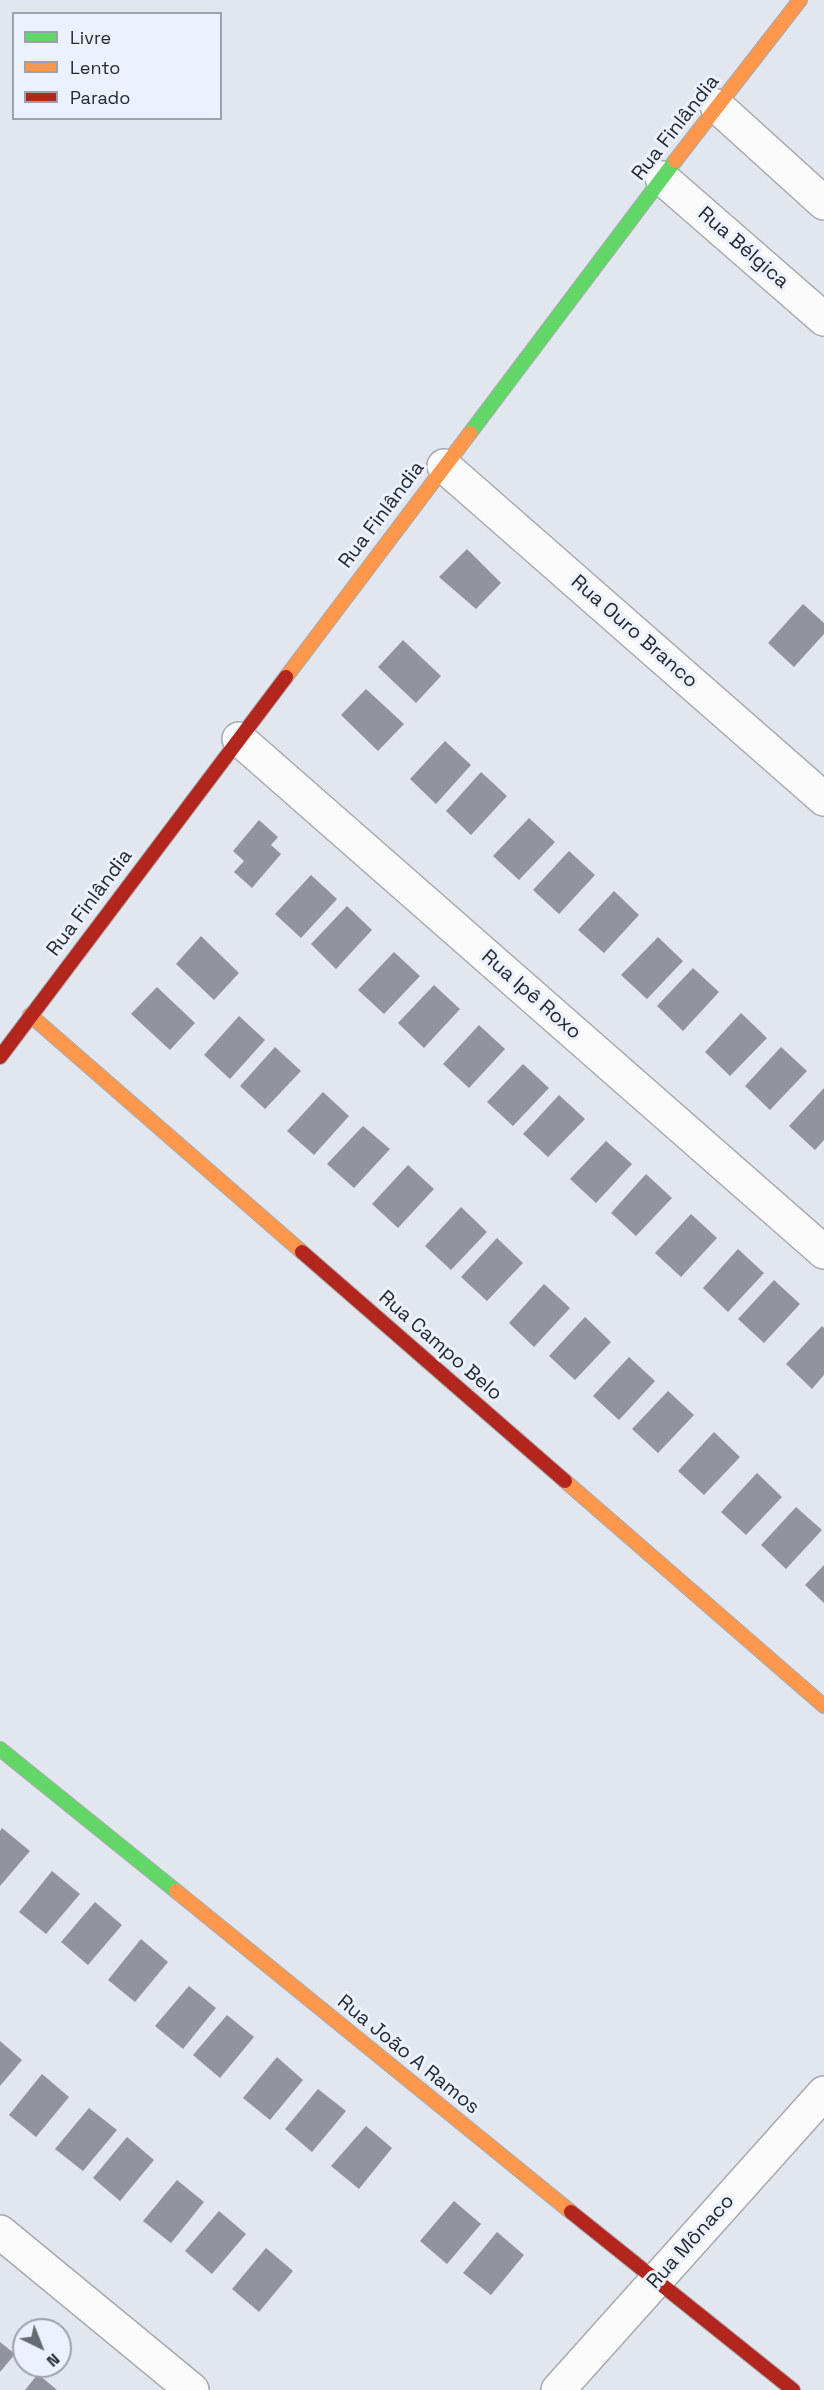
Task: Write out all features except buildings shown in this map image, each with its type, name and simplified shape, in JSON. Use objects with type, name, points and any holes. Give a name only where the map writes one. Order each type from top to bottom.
[{"type":"street","name":"Rua Finlândia","points":[[0,1057],[444,466],[800,0]]},
{"type":"street","points":[[717,106],[824,203]]},
{"type":"street","name":"Rua Bélgica","points":[[662,178],[824,319]]},
{"type":"street","name":"Rua Ouro Branco","points":[[444,466],[824,799]]},
{"type":"street","name":"Rua Ipê Roxo","points":[[239,739],[824,1252]]},
{"type":"street","name":"Rua Campo Belo","points":[[30,1016],[824,1706]]},
{"type":"street","name":"Rua João A Ramos","points":[[0,1749],[793,2390]]},
{"type":"street","name":"Rua Mônaco","points":[[558,2390],[824,2093]]},
{"type":"street","points":[[0,2232],[192,2390]]},
{"type":"traffic: fast","points":[[470,433],[675,161]]},
{"type":"traffic: fast","points":[[0,1749],[176,1891]]},
{"type":"traffic: slow","points":[[675,161],[800,0]]},
{"type":"traffic: slow","points":[[286,677],[470,433]]},
{"type":"traffic: slow","points":[[30,1015],[302,1252]]},
{"type":"traffic: slow","points":[[565,1481],[824,1706]]},
{"type":"traffic: slow","points":[[176,1891],[571,2212]]},
{"type":"traffic: jam","points":[[0,1057],[286,677]]},
{"type":"traffic: jam","points":[[302,1252],[565,1481]]},
{"type":"traffic: jam","points":[[571,2212],[793,2390]]}]
